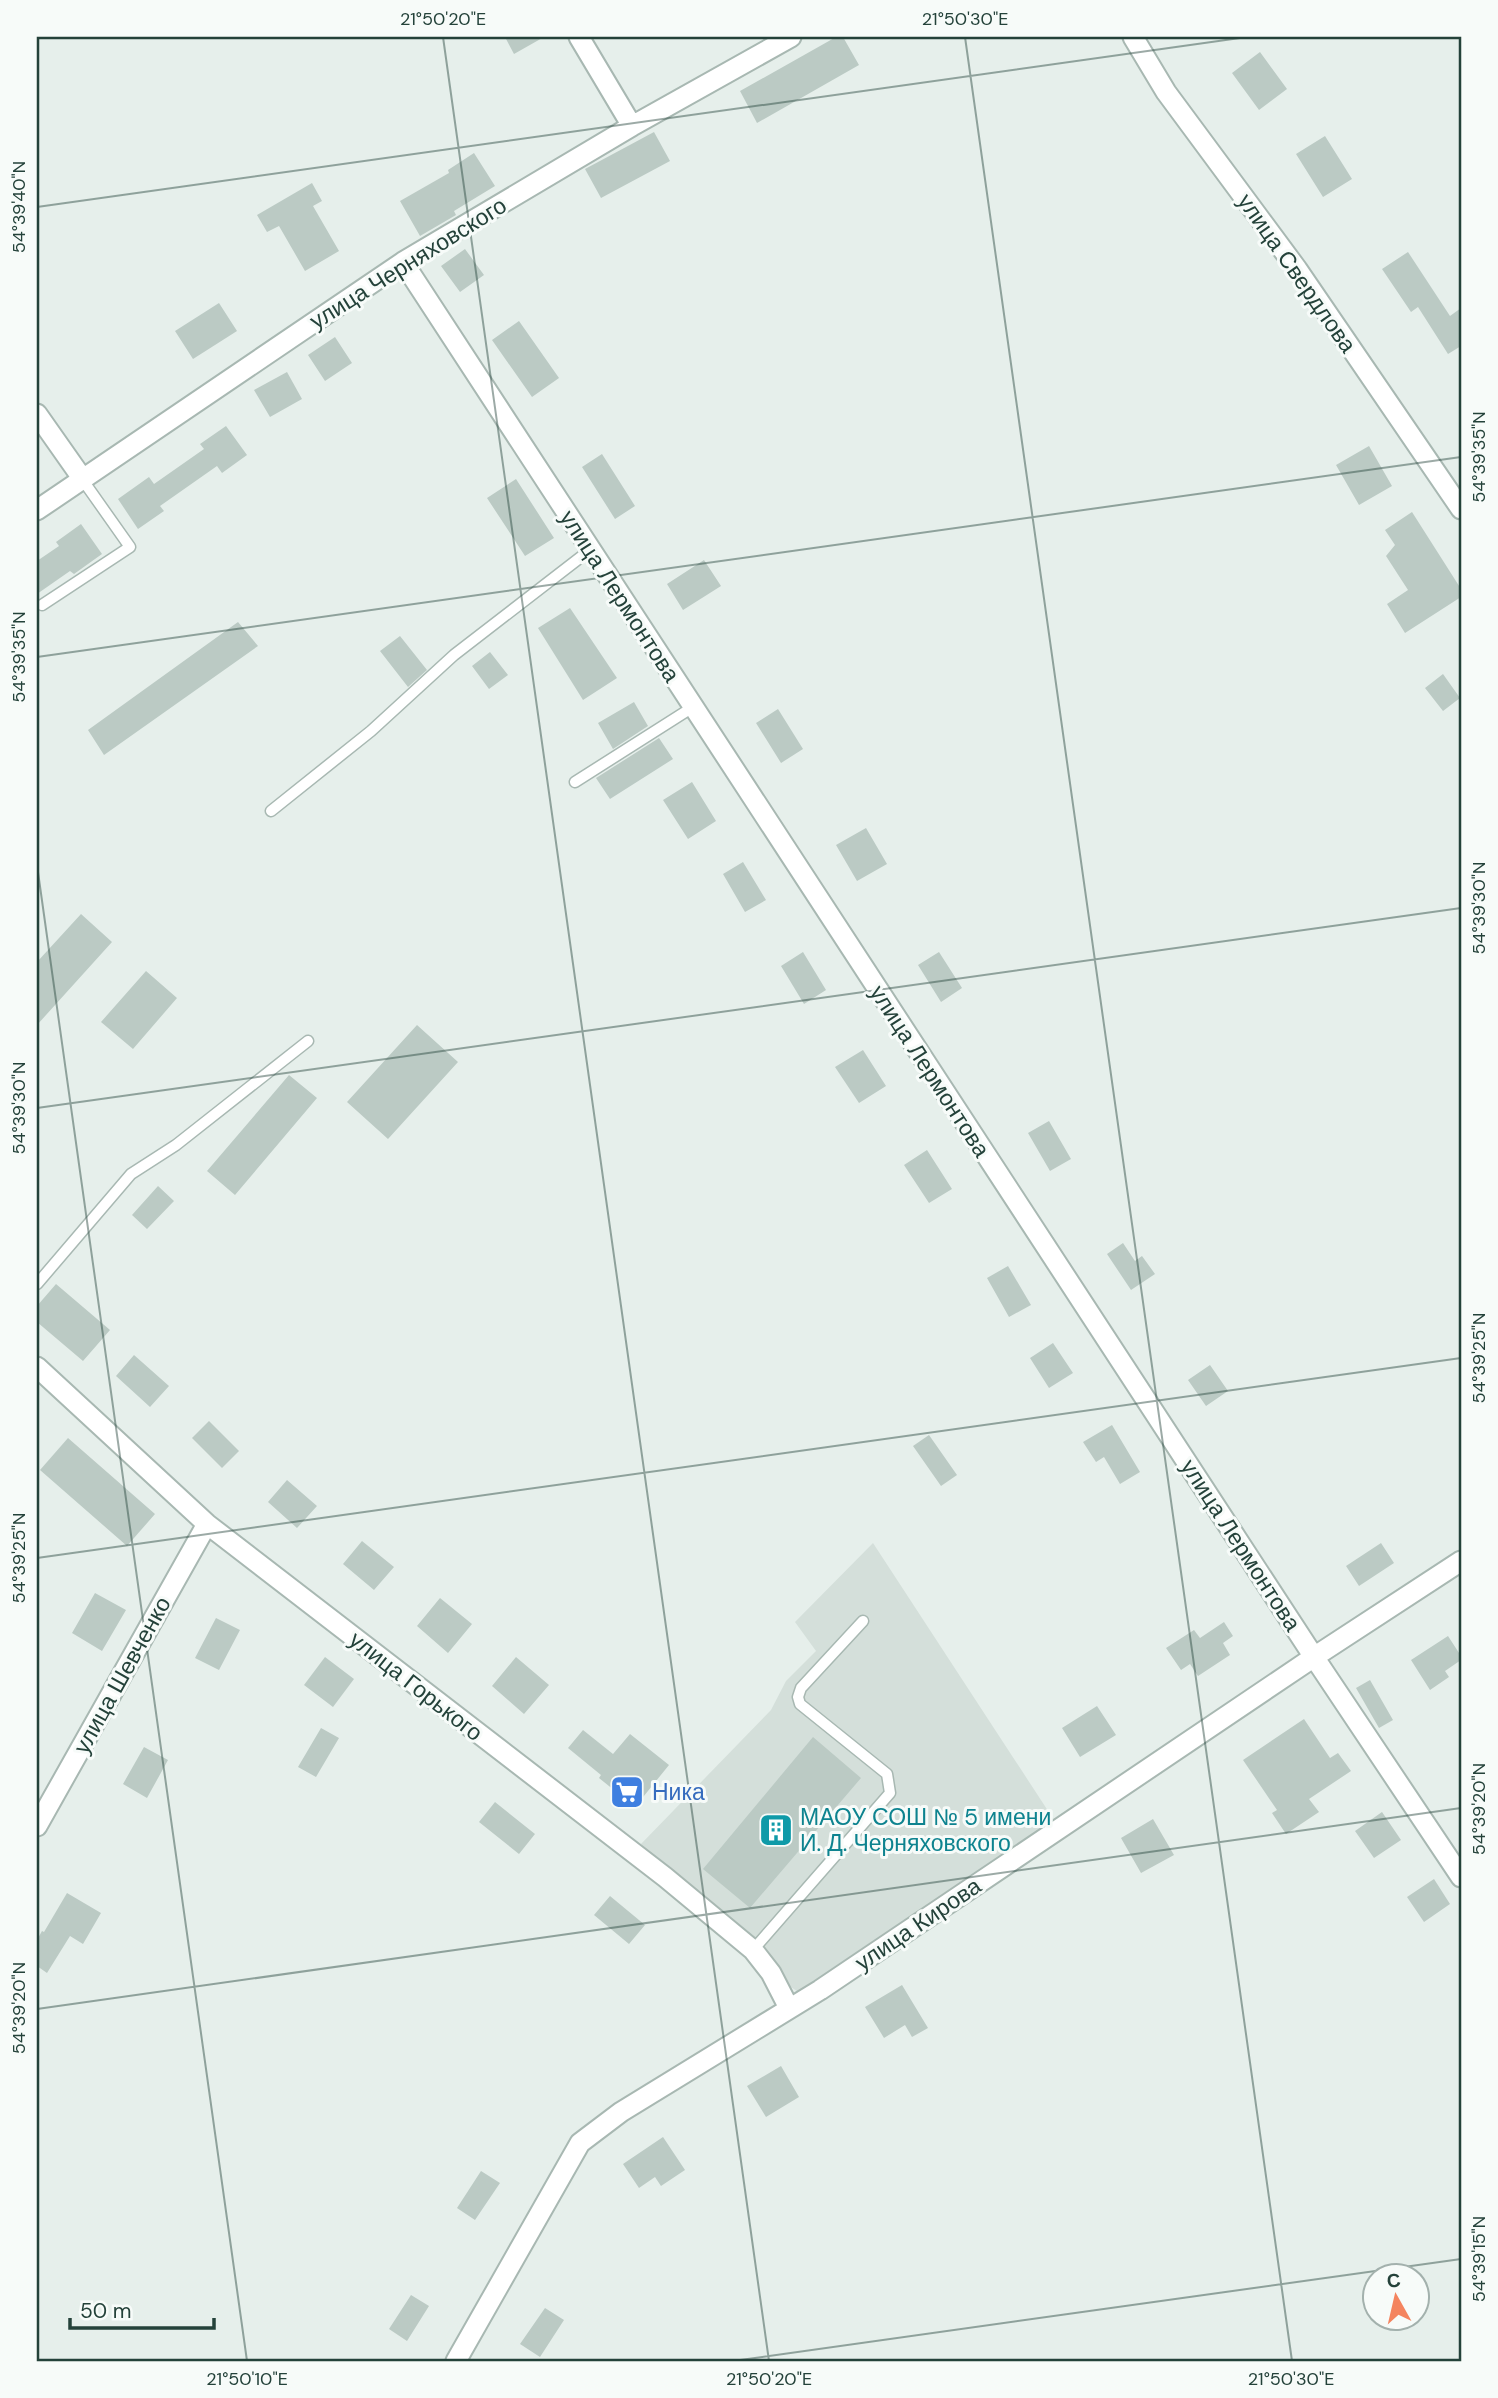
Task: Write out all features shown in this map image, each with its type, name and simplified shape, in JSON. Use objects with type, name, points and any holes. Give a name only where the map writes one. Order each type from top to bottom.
[{"type":"street","points":[[579,37],[632,126]]},
{"type":"street","name":"улица Черняховского","points":[[37,510],[403,262],[632,126],[791,37]]},
{"type":"street","name":"улица Свердлова","points":[[1133,37],[1166,92],[1297,269],[1461,509]]},
{"type":"street","name":"улица Лермонтова","points":[[403,262],[1314,1657],[1461,1877]]},
{"type":"street","points":[[37,414],[82,478]]},
{"type":"street","name":"улица Горького","points":[[37,1367],[207,1524],[665,1877],[752,1950],[771,1973],[789,2008]]},
{"type":"street","name":"улица Шевченко","points":[[37,1826],[207,1524]]},
{"type":"street","name":"улица Кирова","points":[[456,2361],[580,2143],[621,2112],[820,1990],[1461,1561]]},
{"type":"lane","points":[[42,606],[130,547],[82,478]]},
{"type":"lane","points":[[271,811],[371,732],[454,655],[590,550]]},
{"type":"lane","points":[[575,782],[693,707]]},
{"type":"lane","points":[[37,1284],[131,1174],[176,1145],[308,1041]]},
{"type":"lane","points":[[752,1950],[890,1793],[887,1774],[800,1704],[798,1697],[801,1688],[863,1621]]},
{"type":"shaded area","points":[[873,1543],[1054,1820],[876,1945],[797,1991],[786,1984],[641,1844],[771,1710],[786,1681],[816,1651],[795,1622]]},
{"type":"building","points":[[505,37],[544,37],[514,54]]},
{"type":"building","points":[[836,37],[843,37],[859,65],[757,123],[740,91]]},
{"type":"building","points":[[1260,52],[1287,89],[1259,110],[1232,73]]},
{"type":"building","points":[[654,132],[670,161],[601,198],[585,169]]},
{"type":"building","points":[[1325,136],[1352,179],[1323,197],[1296,154]]},
{"type":"building","points":[[474,153],[495,186],[454,211],[456,215],[420,236],[400,201],[449,173],[448,170]]},
{"type":"building","points":[[312,183],[322,201],[313,206],[339,251],[305,271],[279,226],[267,232],[257,215]]},
{"type":"building","points":[[465,249],[484,275],[460,292],[441,266]]},
{"type":"building","points":[[1408,252],[1450,316],[1461,308],[1461,346],[1448,354],[1418,307],[1411,312],[1382,269]]},
{"type":"building","points":[[219,303],[237,331],[193,359],[175,331]]},
{"type":"building","points":[[519,321],[559,378],[532,397],[492,340]]},
{"type":"building","points":[[335,337],[352,363],[325,381],[308,355]]},
{"type":"building","points":[[287,372],[302,399],[270,417],[254,390]]},
{"type":"building","points":[[226,426],[247,455],[222,473],[217,466],[160,506],[164,511],[138,529],[118,499],[149,477],[154,484],[204,449],[200,444]]},
{"type":"building","points":[[1369,446],[1392,486],[1359,505],[1336,465]]},
{"type":"building","points":[[602,454],[635,506],[615,519],[582,467]]},
{"type":"building","points":[[516,479],[554,538],[525,556],[487,498]]},
{"type":"building","points":[[1412,512],[1461,589],[1461,597],[1405,633],[1387,604],[1408,590],[1386,556],[1395,545],[1385,530]]},
{"type":"building","points":[[81,524],[102,554],[74,574],[70,571],[37,594],[37,561],[59,546],[56,542]]},
{"type":"building","points":[[704,560],[721,586],[683,610],[667,584]]},
{"type":"building","points":[[570,608],[617,678],[583,700],[538,628]]},
{"type":"building","points":[[238,622],[258,646],[104,755],[88,730]]},
{"type":"building","points":[[400,636],[427,670],[408,687],[380,651]]},
{"type":"building","points":[[490,652],[508,675],[489,689],[472,666]]},
{"type":"building","points":[[1443,674],[1460,698],[1443,711],[1425,688]]},
{"type":"building","points":[[634,702],[648,726],[613,749],[598,723]]},
{"type":"building","points":[[778,709],[803,749],[781,763],[756,723]]},
{"type":"building","points":[[659,738],[673,759],[610,799],[596,778]]},
{"type":"building","points":[[692,782],[716,821],[688,839],[663,800]]},
{"type":"building","points":[[866,828],[887,864],[857,881],[836,845]]},
{"type":"building","points":[[743,862],[766,900],[745,912],[723,874]]},
{"type":"building","points":[[81,914],[112,942],[37,1025],[37,962]]},
{"type":"building","points":[[803,952],[826,990],[804,1004],[781,966]]},
{"type":"building","points":[[939,952],[962,988],[941,1002],[918,965]]},
{"type":"building","points":[[146,971],[177,998],[133,1049],[101,1022]]},
{"type":"building","points":[[417,1025],[458,1062],[388,1139],[347,1102]]},
{"type":"building","points":[[863,1050],[886,1086],[859,1103],[835,1067]]},
{"type":"building","points":[[289,1075],[317,1098],[235,1195],[207,1171]]},
{"type":"building","points":[[1049,1121],[1071,1159],[1050,1171],[1028,1133]]},
{"type":"building","points":[[927,1150],[952,1189],[929,1203],[904,1165]]},
{"type":"building","points":[[158,1186],[174,1201],[147,1229],[132,1215]]},
{"type":"building","points":[[1123,1243],[1135,1261],[1142,1256],[1155,1274],[1131,1290],[1107,1254]]},
{"type":"building","points":[[1008,1266],[1031,1305],[1009,1317],[987,1278]]},
{"type":"building","points":[[56,1284],[110,1330],[83,1361],[37,1322],[37,1306]]},
{"type":"building","points":[[1053,1343],[1073,1373],[1049,1388],[1030,1358]]},
{"type":"building","points":[[134,1355],[169,1386],[150,1407],[116,1376]]},
{"type":"building","points":[[1210,1365],[1228,1391],[1206,1406],[1188,1380]]},
{"type":"building","points":[[209,1421],[239,1451],[222,1468],[192,1438]]},
{"type":"building","points":[[1112,1425],[1140,1472],[1120,1484],[1104,1457],[1096,1462],[1083,1442]]},
{"type":"building","points":[[929,1435],[957,1475],[941,1486],[913,1446]]},
{"type":"building","points":[[68,1438],[155,1514],[127,1546],[40,1470]]},
{"type":"building","points":[[287,1480],[317,1506],[297,1528],[268,1502]]},
{"type":"building","points":[[362,1541],[394,1567],[374,1590],[343,1564]]},
{"type":"building","points":[[1381,1543],[1394,1563],[1359,1586],[1346,1566]]},
{"type":"building","points":[[95,1593],[126,1610],[102,1651],[72,1633]]},
{"type":"building","points":[[440,1598],[472,1624],[448,1653],[417,1626]]},
{"type":"building","points":[[216,1618],[240,1630],[219,1670],[195,1658]]},
{"type":"building","points":[[1224,1622],[1233,1636],[1223,1643],[1230,1655],[1198,1676],[1190,1664],[1181,1670],[1166,1648],[1194,1630],[1200,1638]]},
{"type":"building","points":[[1448,1636],[1461,1660],[1445,1671],[1449,1677],[1430,1690],[1411,1660]]},
{"type":"building","points":[[325,1657],[354,1679],[333,1707],[304,1685]]},
{"type":"building","points":[[516,1657],[549,1685],[524,1714],[492,1686]]},
{"type":"building","points":[[1370,1680],[1393,1720],[1379,1728],[1356,1688]]},
{"type":"building","points":[[1097,1706],[1116,1735],[1080,1757],[1062,1728]]},
{"type":"building","points":[[1304,1719],[1330,1758],[1338,1753],[1351,1771],[1309,1799],[1319,1812],[1286,1834],[1272,1813],[1277,1810],[1243,1760]]},
{"type":"building","points":[[321,1728],[339,1738],[316,1777],[298,1767]]},
{"type":"building","points":[[583,1730],[613,1754],[630,1734],[669,1765],[635,1807],[568,1748]]},
{"type":"building","name":"МАОУ СОШ № 5 имени И. Д. Черняховского","points":[[813,1737],[861,1778],[750,1908],[703,1869]]},
{"type":"building","points":[[144,1747],[168,1760],[147,1798],[123,1784]]},
{"type":"building","points":[[495,1802],[535,1834],[519,1854],[479,1822]]},
{"type":"building","points":[[1382,1812],[1401,1840],[1374,1858],[1355,1831]]},
{"type":"building","points":[[1153,1819],[1174,1855],[1141,1873],[1121,1838]]},
{"type":"building","points":[[1434,1879],[1450,1904],[1424,1922],[1407,1897]]},
{"type":"building","points":[[67,1893],[101,1913],[83,1944],[70,1936],[47,1973],[37,1966],[37,1940]]},
{"type":"building","points":[[610,1896],[645,1925],[629,1944],[594,1915]]},
{"type":"building","points":[[902,1985],[928,2028],[912,2037],[905,2025],[884,2038],[865,2007]]},
{"type":"building","points":[[781,2066],[799,2097],[766,2117],[747,2086]]},
{"type":"building","points":[[663,2137],[685,2170],[661,2186],[655,2177],[639,2188],[623,2164]]},
{"type":"building","points":[[481,2171],[500,2183],[475,2220],[457,2208]]},
{"type":"building","points":[[411,2295],[429,2306],[407,2341],[389,2329]]},
{"type":"building","points":[[545,2308],[564,2320],[540,2357],[520,2344]]},
{"type":"place","name":"Ника","points":[[627,1792]]},
{"type":"place","name":"МАОУ СОШ № 5 имени И. Д. Черняховского","points":[[776,1830]]}]
